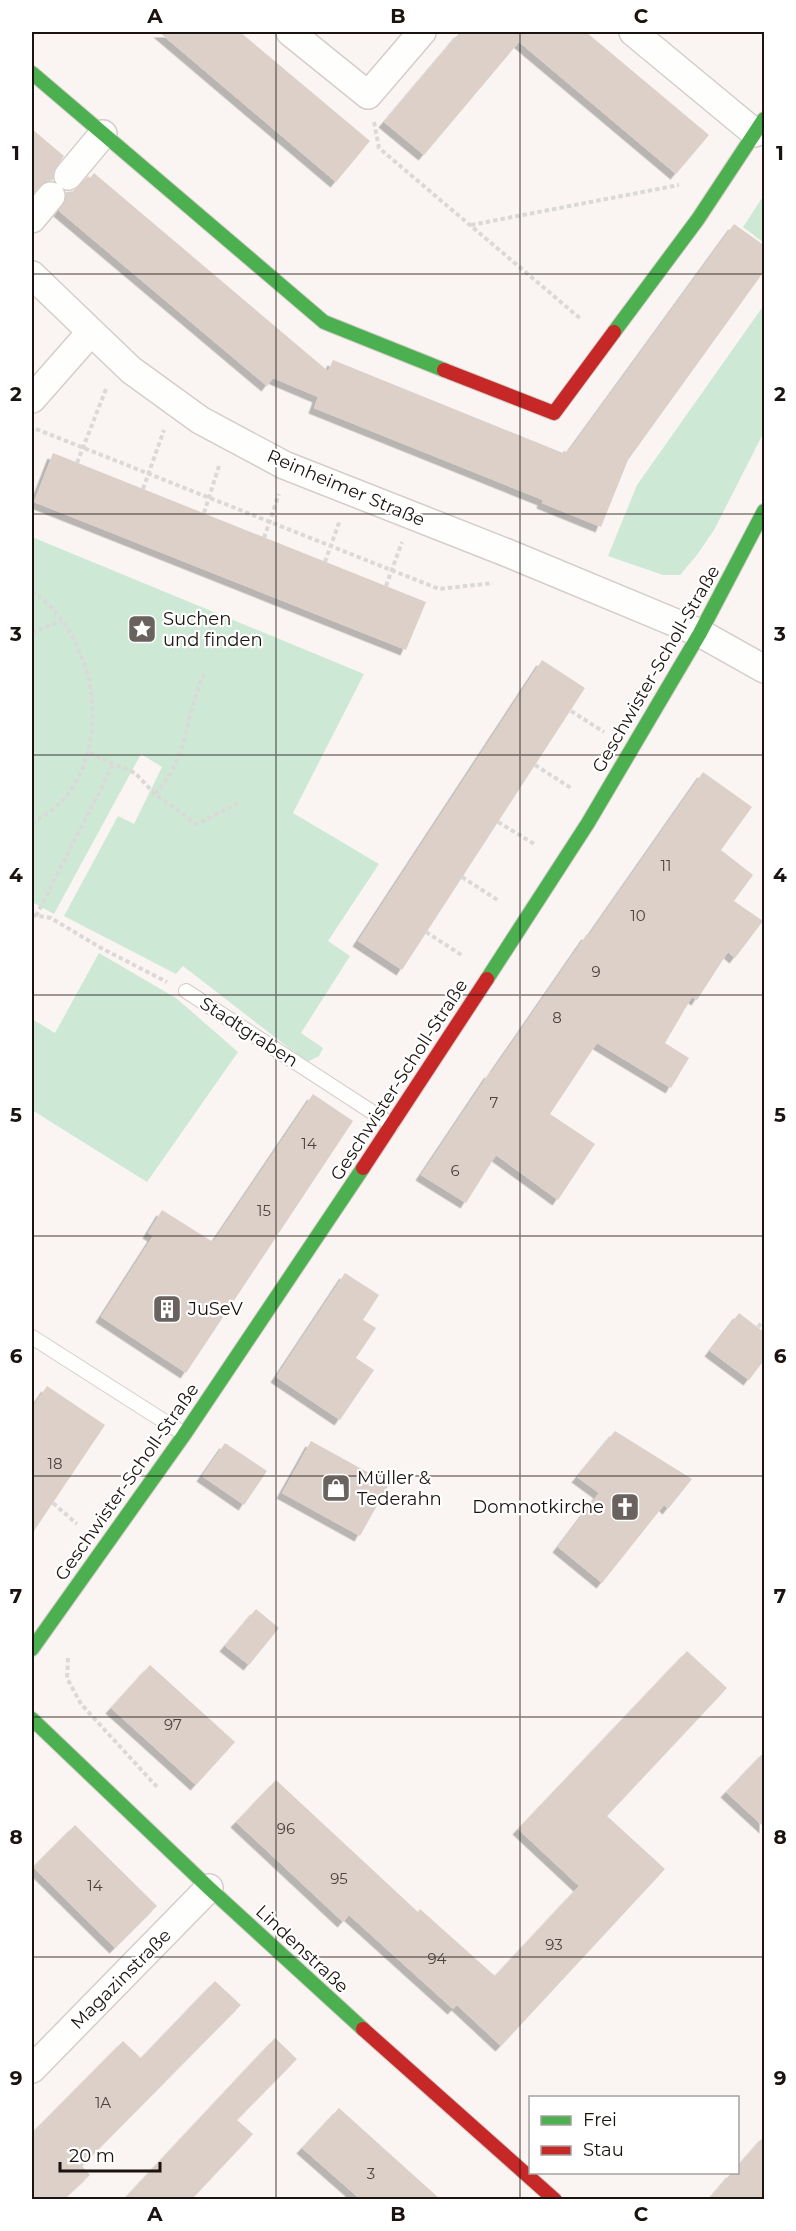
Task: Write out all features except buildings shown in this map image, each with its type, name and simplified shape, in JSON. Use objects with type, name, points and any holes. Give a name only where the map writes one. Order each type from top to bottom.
[{"type":"street","points":[[290,32],[368,95],[422,32]]},
{"type":"street","points":[[32,73],[324,322],[554,413],[698,219],[760,126],[633,32]]},
{"type":"street","points":[[32,219],[102,134]]},
{"type":"street","name":"Reinheimer Straße","points":[[32,275],[131,370],[200,420],[284,465],[510,554],[700,633],[765,669]]},
{"type":"street","points":[[32,399],[90,333]]},
{"type":"street","name":"Geschwister-Scholl-Straße","points":[[32,1648],[184,1435],[392,1125],[588,823],[700,633],[765,511]]},
{"type":"street","name":"Lindenstraße","points":[[32,1719],[95,1781],[317,1988],[555,2199]]},
{"type":"street","name":"Magazinstraße","points":[[32,2069],[209,1888]]},
{"type":"lane","name":"Stadtgraben","points":[[186,991],[392,1125]]},
{"type":"lane","points":[[32,1337],[184,1435]]},
{"type":"path","points":[[379,148],[608,342]]},
{"type":"path","points":[[471,226],[680,185]]},
{"type":"path","points":[[77,464],[108,385]]},
{"type":"path","points":[[143,489],[165,426]]},
{"type":"path","points":[[32,427],[439,589],[494,583]]},
{"type":"path","points":[[204,513],[219,465]]},
{"type":"path","points":[[264,538],[280,490]]},
{"type":"path","points":[[325,562],[342,516]]},
{"type":"path","points":[[386,586],[402,542]]},
{"type":"path","points":[[32,591],[62,620],[78,649],[89,682],[94,717],[89,753],[74,783],[58,805],[32,823]]},
{"type":"path","points":[[32,633],[62,620]]},
{"type":"path","points":[[155,794],[168,780],[186,740],[195,693],[204,674]]},
{"type":"path","points":[[571,711],[604,733]]},
{"type":"path","points":[[89,753],[135,773],[155,794],[197,824],[239,803]]},
{"type":"path","points":[[34,915],[114,763]]},
{"type":"path","points":[[535,765],[574,789]]},
{"type":"path","points":[[498,822],[539,847]]},
{"type":"path","points":[[462,878],[502,903]]},
{"type":"path","points":[[32,909],[34,915]]},
{"type":"path","name":"Stadtgraben","points":[[34,915],[51,918],[101,948],[186,991]]},
{"type":"path","points":[[426,932],[466,958]]},
{"type":"path","points":[[758,1327],[765,1320]]},
{"type":"path","points":[[53,1503],[77,1524]]},
{"type":"path","points":[[69,1659],[67,1678],[81,1704],[163,1795]]},
{"type":"green space","points":[[764,195],[764,243],[743,227]]},
{"type":"green space","points":[[764,305],[764,432],[714,530],[680,575],[663,575],[608,556],[637,485]]},
{"type":"green space","points":[[32,537],[364,674],[293,813],[379,864],[328,941],[350,956],[301,1033],[323,1048],[319,1056],[307,1062],[183,966],[176,974],[64,916],[118,816],[134,824],[162,767],[141,754],[54,914],[32,902]]},
{"type":"green space","points":[[99,953],[176,998],[238,1052],[147,1182],[32,1110],[32,1019],[55,1033]]},
{"type":"traffic: fast","points":[[32,73],[324,322],[444,370]]},
{"type":"traffic: fast","points":[[614,332],[698,219],[764,119]]},
{"type":"traffic: fast","points":[[487,979],[588,823],[700,633],[764,511]]},
{"type":"traffic: fast","points":[[32,1649],[184,1435],[363,1168]]},
{"type":"traffic: fast","points":[[32,1719],[209,1888],[363,2029]]},
{"type":"traffic: jam","points":[[444,370],[554,413],[614,332]]},
{"type":"traffic: jam","points":[[363,1168],[487,979]]},
{"type":"traffic: jam","points":[[363,2029],[555,2200]]},
{"type":"place","name":"Suchen und finden","points":[[142,629]]},
{"type":"place","name":"JuSeV","points":[[167,1309]]},
{"type":"place","name":"Müller & Tederahn","points":[[336,1488]]},
{"type":"place","name":"Domnotkirche","points":[[625,1507]]}]
